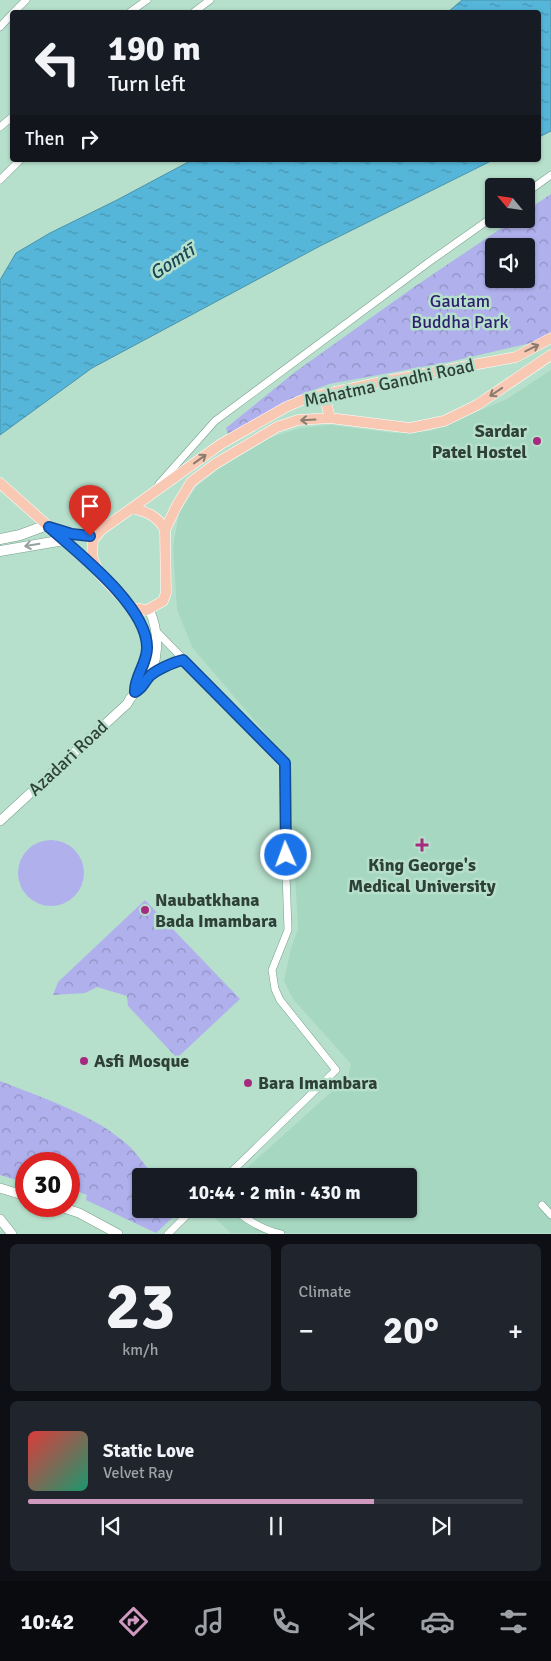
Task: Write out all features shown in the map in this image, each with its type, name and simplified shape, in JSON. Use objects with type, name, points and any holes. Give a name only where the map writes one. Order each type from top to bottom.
[{"type":"main road","name":"Mahatma Gandhi Road","points":[[132,508],[221,444],[307,398],[421,374],[516,358],[551,338]]},
{"type":"main road","name":"Mahatma Gandhi Road","points":[[165,530],[191,482],[215,464],[277,427],[298,420],[330,418],[410,428],[444,421],[477,405],[551,354]]},
{"type":"main road","points":[[516,358],[526,372]]},
{"type":"main road","points":[[324,394],[330,418]]},
{"type":"main road","points":[[0,483],[16,499],[48,526],[64,540],[98,572],[132,608],[149,610],[163,601],[166,593],[165,530],[162,524],[150,513],[132,508],[90,536],[72,534],[48,526],[0,539]]},
{"type":"main road","points":[[98,572],[92,556],[93,540],[101,530]]},
{"type":"main road","points":[[0,551],[64,540]]},
{"type":"street","points":[[16,10],[26,0]]},
{"type":"street","points":[[133,10],[147,0]]},
{"type":"street","points":[[197,10],[210,0]]},
{"type":"street","points":[[0,27],[10,16]]},
{"type":"street","points":[[0,128],[10,119]]},
{"type":"street","points":[[0,180],[18,162]]},
{"type":"street","points":[[535,187],[551,175]]},
{"type":"street","points":[[153,492],[214,421],[485,222]]},
{"type":"street","points":[[132,608],[144,630],[147,647],[135,692]]},
{"type":"street","points":[[148,677],[156,648],[156,631],[149,610]]},
{"type":"street","points":[[156,631],[285,763],[284,818],[288,930],[272,970],[274,989],[280,1000],[336,1070],[235,1168]]},
{"type":"street","points":[[148,677],[174,662],[183,660]]},
{"type":"street","name":"Azadari Road","points":[[0,821],[127,704],[135,692],[141,689],[148,677]]},
{"type":"street","points":[[0,1188],[15,1193]]},
{"type":"street","points":[[542,1205],[551,1215]]},
{"type":"street","points":[[80,1214],[118,1234]]},
{"type":"street","points":[[168,1234],[184,1218]]},
{"type":"street","points":[[244,1218],[281,1234]]},
{"type":"street","points":[[0,1220],[12,1234]]},
{"type":"shaded area","name":"King George's Medical University","points":[[551,370],[551,1233],[231,1233],[215,1218],[417,1218],[417,1168],[247,1168],[348,1077],[351,1064],[293,999],[284,981],[291,949],[298,929],[289,761],[192,647],[177,609],[173,547],[179,513],[197,486],[218,469],[266,439],[300,428],[331,425],[394,433],[430,431],[507,399]]},
{"type":"green space","name":"Gautam Buddha Park","points":[[551,194],[551,333],[531,343],[449,362],[329,384],[295,397],[228,434],[226,428],[295,372],[485,239],[485,288],[535,288],[535,238],[487,238],[502,228],[535,228],[535,205]]},
{"type":"green space","points":[[51,840],[64,842],[74,850],[82,860],[84,873],[82,886],[74,896],[64,904],[51,906],[38,904],[28,896],[20,886],[18,873],[20,860],[28,850],[38,842]]},
{"type":"green space","points":[[145,900],[240,999],[177,1058],[128,1006],[127,996],[97,987],[85,993],[53,995],[58,982]]},
{"type":"green space","points":[[0,1081],[68,1108],[117,1136],[130,1147],[147,1168],[132,1168],[132,1218],[172,1218],[156,1233],[86,1200],[87,1195],[80,1192],[80,1152],[15,1152],[15,1180],[0,1175]]},
{"type":"water","points":[[462,0],[551,0],[551,131],[541,136],[541,10],[450,10]]},
{"type":"water","name":"Gomtī","points":[[188,162],[489,162],[320,246],[92,368],[0,435],[0,280],[16,253],[50,233]]},
{"type":"place","name":"Sardar Patel Hostel","points":[[537,441]]},
{"type":"place","name":"King George's Medical University","points":[[422,845]]},
{"type":"place","name":"Naubatkhana Bada Imambara","points":[[145,910]]},
{"type":"place","name":"Asfi Mosque","points":[[84,1061]]},
{"type":"place","name":"Bara Imambara","points":[[248,1083]]},
{"type":"route","points":[[90,536],[72,534],[49,527],[98,572],[138,617],[144,630],[147,654],[135,687],[135,692],[141,689],[148,677],[174,662],[183,660],[285,763],[284,818],[286,855]]}]
